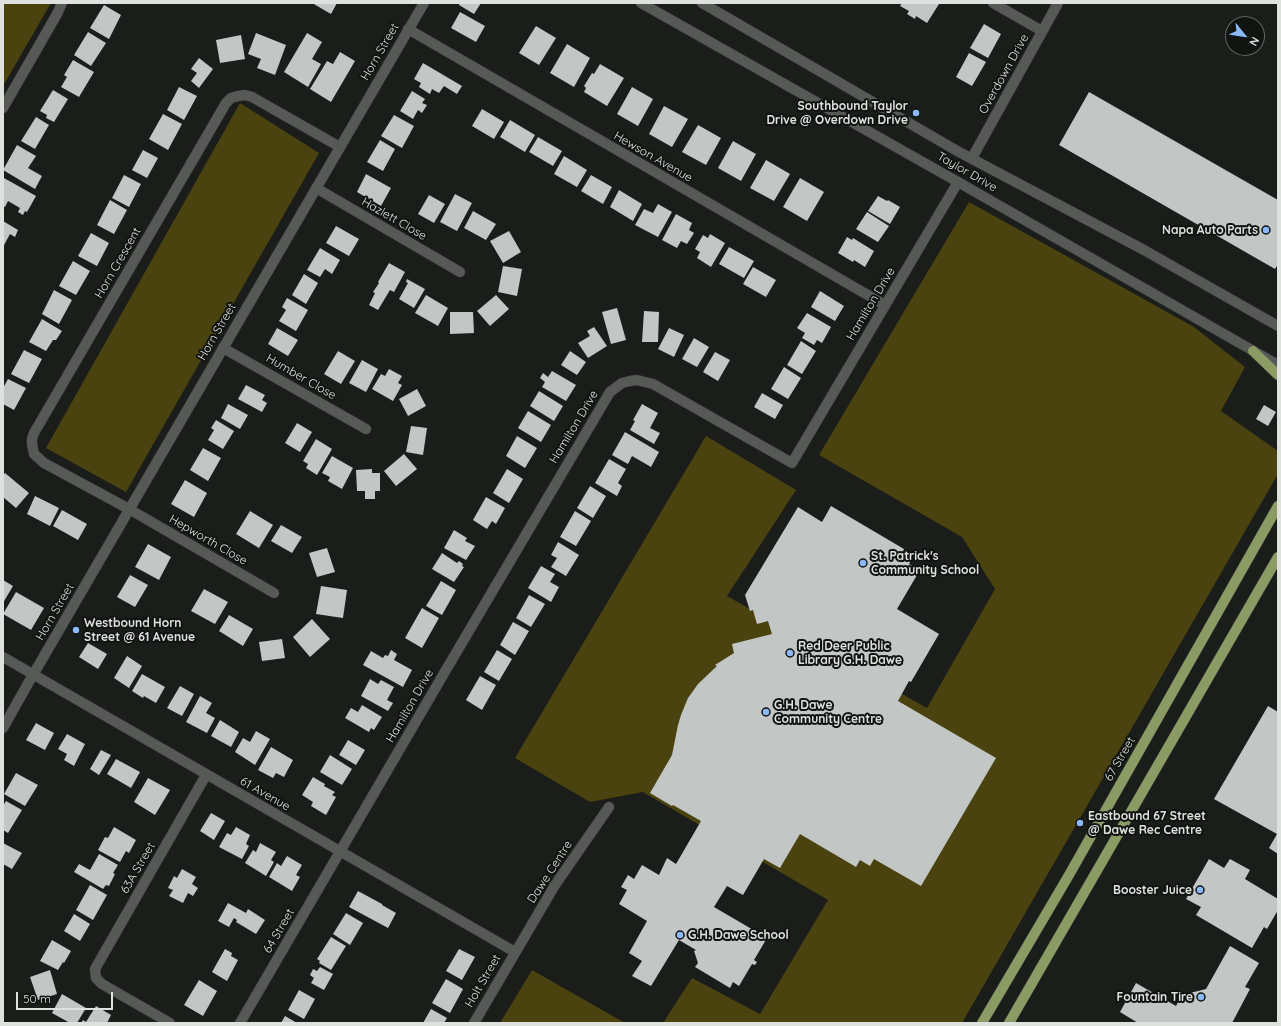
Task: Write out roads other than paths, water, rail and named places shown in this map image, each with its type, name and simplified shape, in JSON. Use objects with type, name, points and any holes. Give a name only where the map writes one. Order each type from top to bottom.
[{"type":"main road","points":[[1253,351],[1278,375]]},
{"type":"main road","name":"67 Street","points":[[982,1023],[1069,876],[1278,506]]},
{"type":"main road","points":[[1009,1023],[1278,557]]},
{"type":"street","points":[[3,108],[62,3]]},
{"type":"street","name":"Horn Street","points":[[3,728],[424,3]]},
{"type":"street","name":"Taylor Drive","points":[[641,3],[1278,365]]},
{"type":"street","name":"Taylor Drive","points":[[702,3],[972,158],[1144,250],[1278,326]]},
{"type":"street","points":[[994,3],[1042,31]]},
{"type":"street","name":"Overdown Drive","points":[[972,158],[1058,3]]},
{"type":"street","name":"Hewson Avenue","points":[[408,29],[886,305]]},
{"type":"street","name":"Horn Crescent","points":[[129,509],[44,463],[34,454],[32,444],[34,433],[226,102],[231,98],[245,95],[258,100],[340,147]]},
{"type":"street","name":"Hamilton Drive","points":[[340,851],[454,654],[610,392],[622,383],[630,381],[637,380],[653,384],[792,463],[958,182]]},
{"type":"street","name":"Hazlett Close","points":[[316,188],[460,272]]},
{"type":"street","name":"Humber Close","points":[[223,348],[366,429]]},
{"type":"street","name":"Hepworth Close","points":[[129,509],[274,592]]},
{"type":"street","name":"61 Avenue","points":[[3,657],[515,952]]},
{"type":"street","name":"63A Street","points":[[170,1023],[102,984],[98,981],[95,974],[95,969],[97,963],[206,775]]},
{"type":"street","name":"Dawe Centre","points":[[515,952],[555,885],[608,807]]},
{"type":"street","name":"64 Street","points":[[240,1023],[340,851]]},
{"type":"street","name":"Holt Street","points":[[474,1023],[515,952]]},
{"type":"place","name":"Southbound Taylor Drive @ Overdown Drive","points":[[916,113]]},
{"type":"place","name":"Napa Auto Parts","points":[[1266,230]]},
{"type":"place","name":"St. Patrick's Community School","points":[[863,563]]},
{"type":"place","name":"Westbound Horn Street @ 61 Avenue","points":[[76,630]]},
{"type":"place","name":"Red Deer Public Library G.H. Dawe","points":[[790,653]]},
{"type":"place","name":"G.H. Dawe Community Centre","points":[[766,712]]},
{"type":"place","name":"Eastbound 67 Street @ Dawe Rec Centre","points":[[1080,823]]},
{"type":"place","name":"Booster Juice","points":[[1200,890]]},
{"type":"place","name":"G.H. Dawe School","points":[[680,935]]},
{"type":"place","name":"Fountain Tire","points":[[1201,997]]}]
